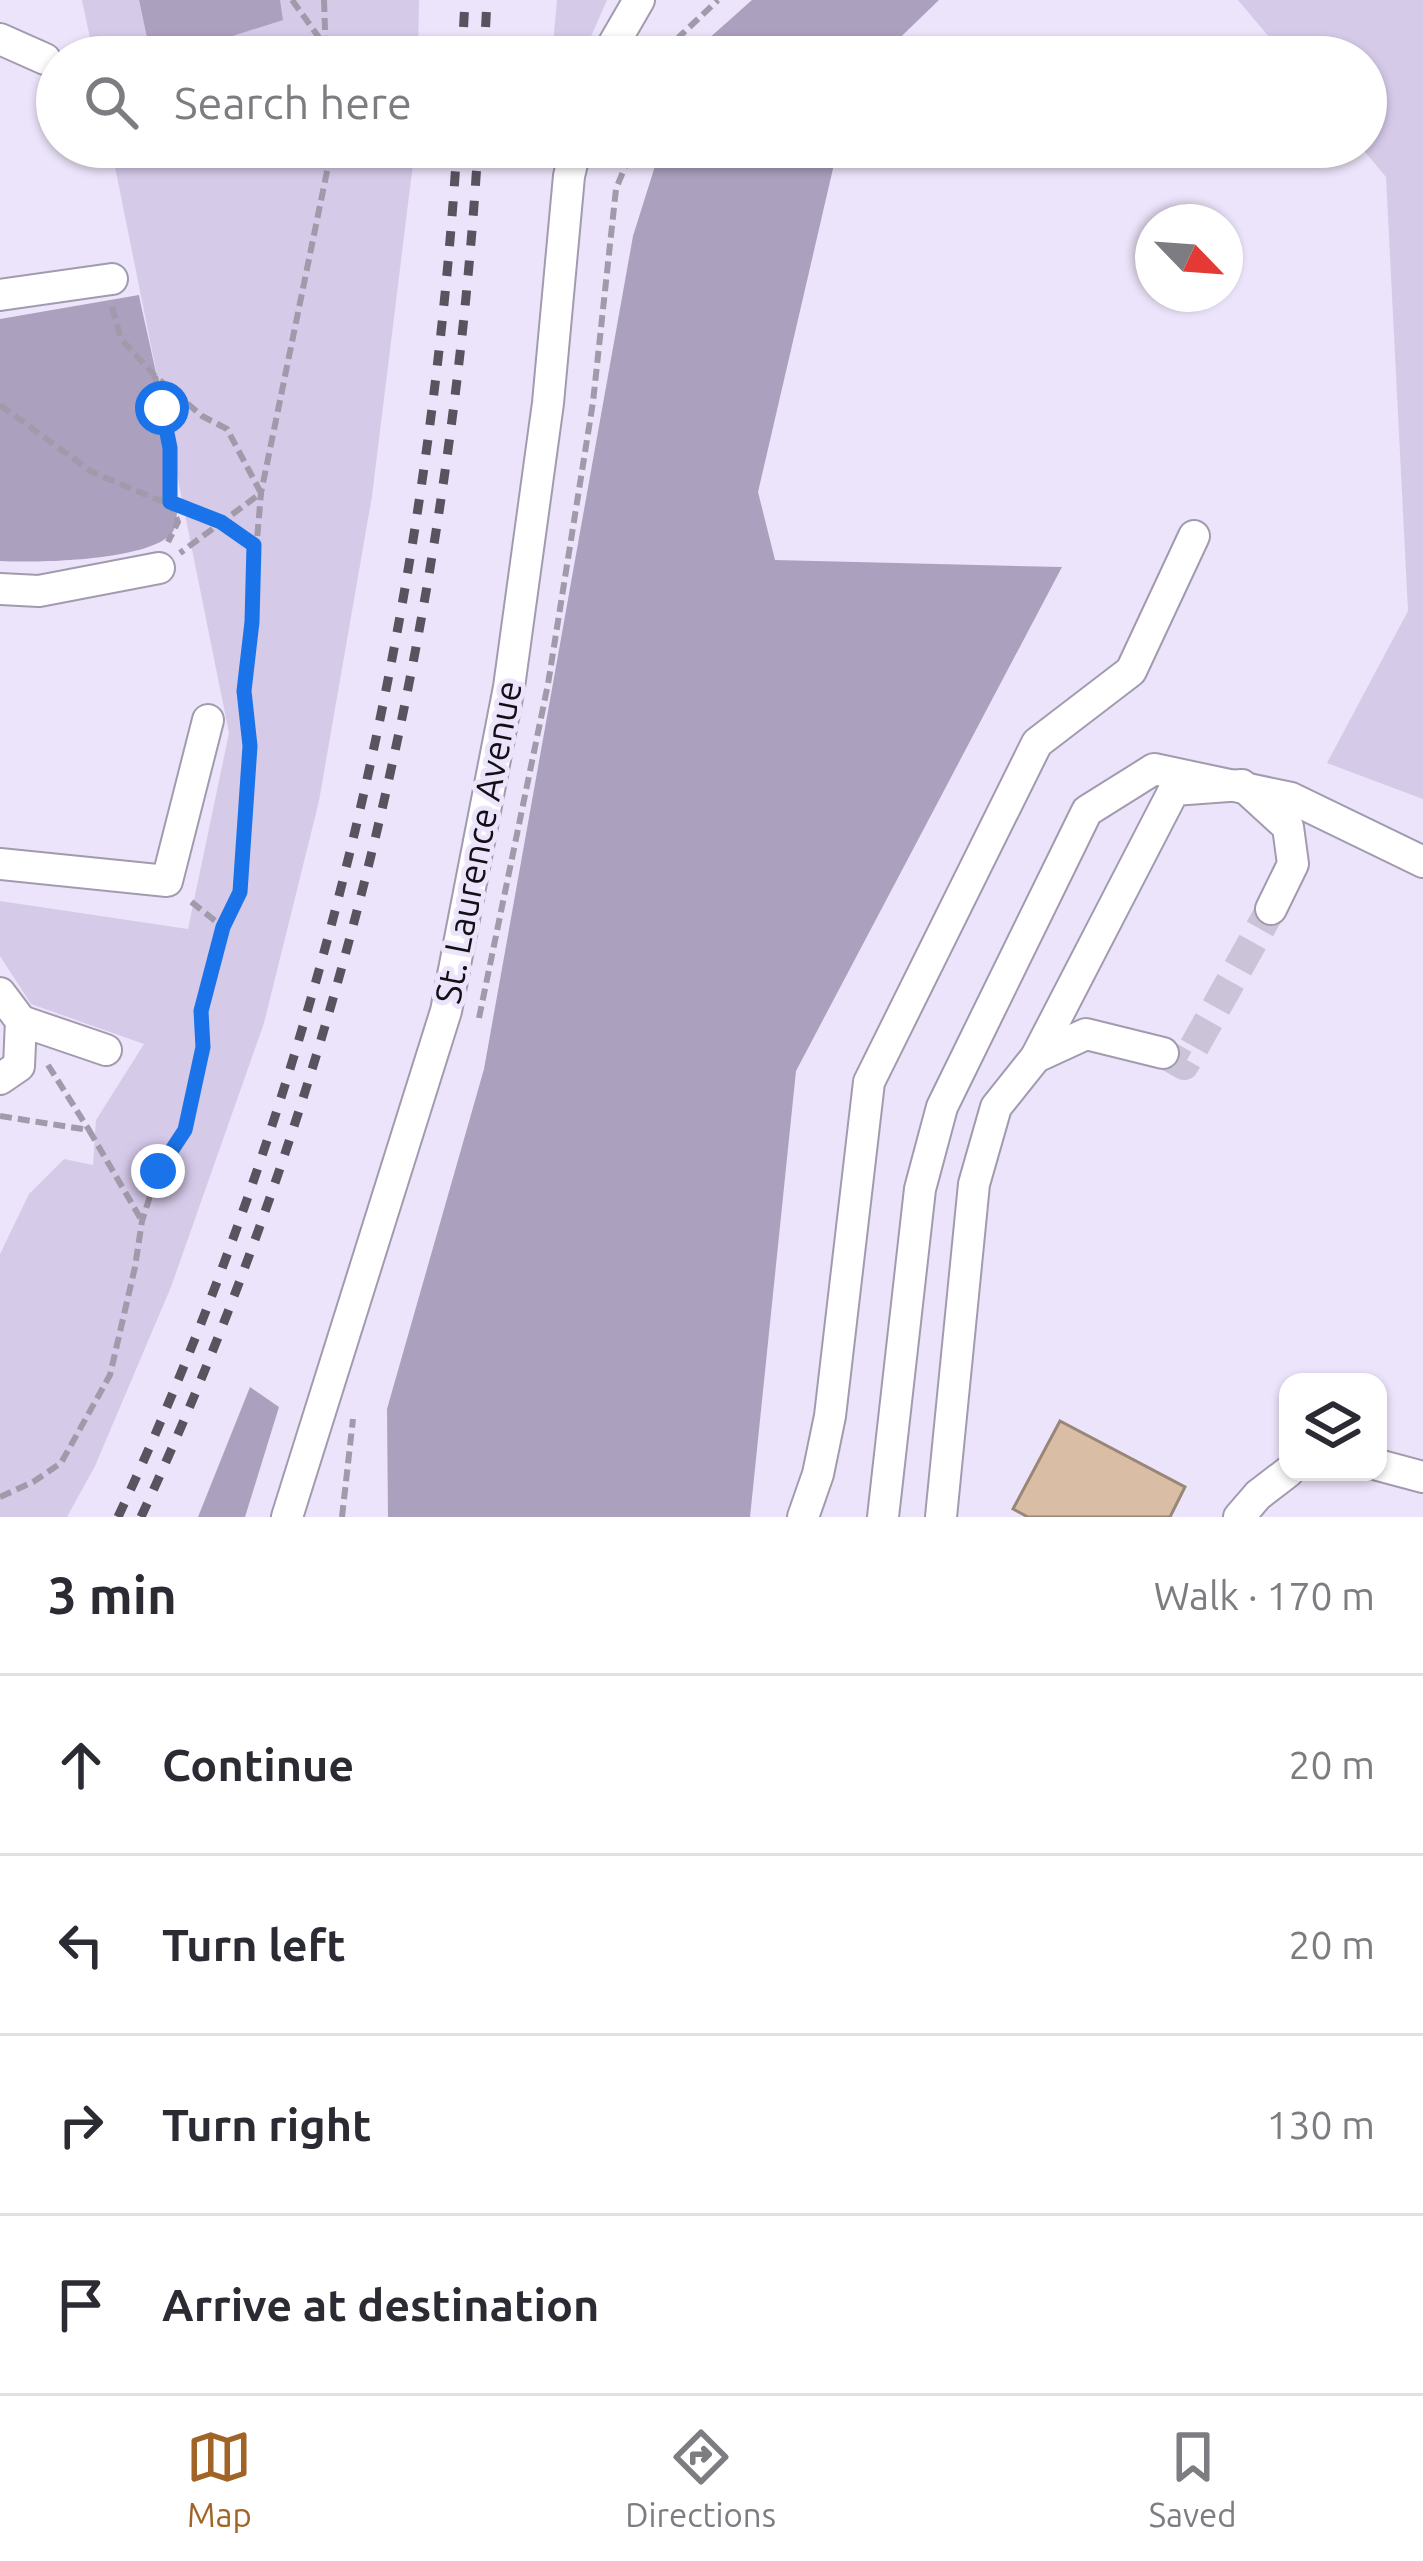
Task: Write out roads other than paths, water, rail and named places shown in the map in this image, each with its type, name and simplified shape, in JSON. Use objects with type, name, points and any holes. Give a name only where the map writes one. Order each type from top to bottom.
[{"type":"street","points":[[618,36],[639,0]]},
{"type":"street","points":[[0,39],[36,55]]},
{"type":"street","name":"St. Laurence Avenue","points":[[287,1517],[446,1011],[509,687],[548,403],[571,168]]},
{"type":"street","points":[[0,296],[108,280]]},
{"type":"street","points":[[803,1517],[830,1416],[869,1082],[1037,743],[1131,670],[1194,536]]},
{"type":"street","points":[[0,589],[39,591],[159,568]]},
{"type":"street","points":[[0,865],[167,881],[208,720]]},
{"type":"street","points":[[883,1517],[920,1189],[942,1107],[1088,811],[1154,769],[1291,798],[1423,862]]},
{"type":"street","points":[[940,1517],[974,1184],[996,1107],[1036,1058],[1174,790],[1242,785],[1288,827],[1293,864],[1271,909]]},
{"type":"street","points":[[0,993],[20,1021],[106,1050]]},
{"type":"street","points":[[0,1079],[19,1066],[20,1021]]},
{"type":"street","points":[[1036,1058],[1086,1034],[1162,1053]]},
{"type":"street","points":[[1387,1467],[1423,1477]]},
{"type":"street","points":[[1239,1517],[1279,1479]]},
{"type":"tunnel","points":[[1163,1053],[1184,1065],[1271,909]]},
{"type":"railway","points":[[463,36],[465,0]]},
{"type":"railway","points":[[485,36],[487,0]]},
{"type":"railway","points":[[118,1517],[188,1355],[251,1189],[305,1020],[351,848],[389,674],[419,499],[442,323],[455,168]]},
{"type":"railway","points":[[141,1517],[211,1355],[273,1188],[327,1019],[373,848],[411,674],[441,499],[476,168]]}]
